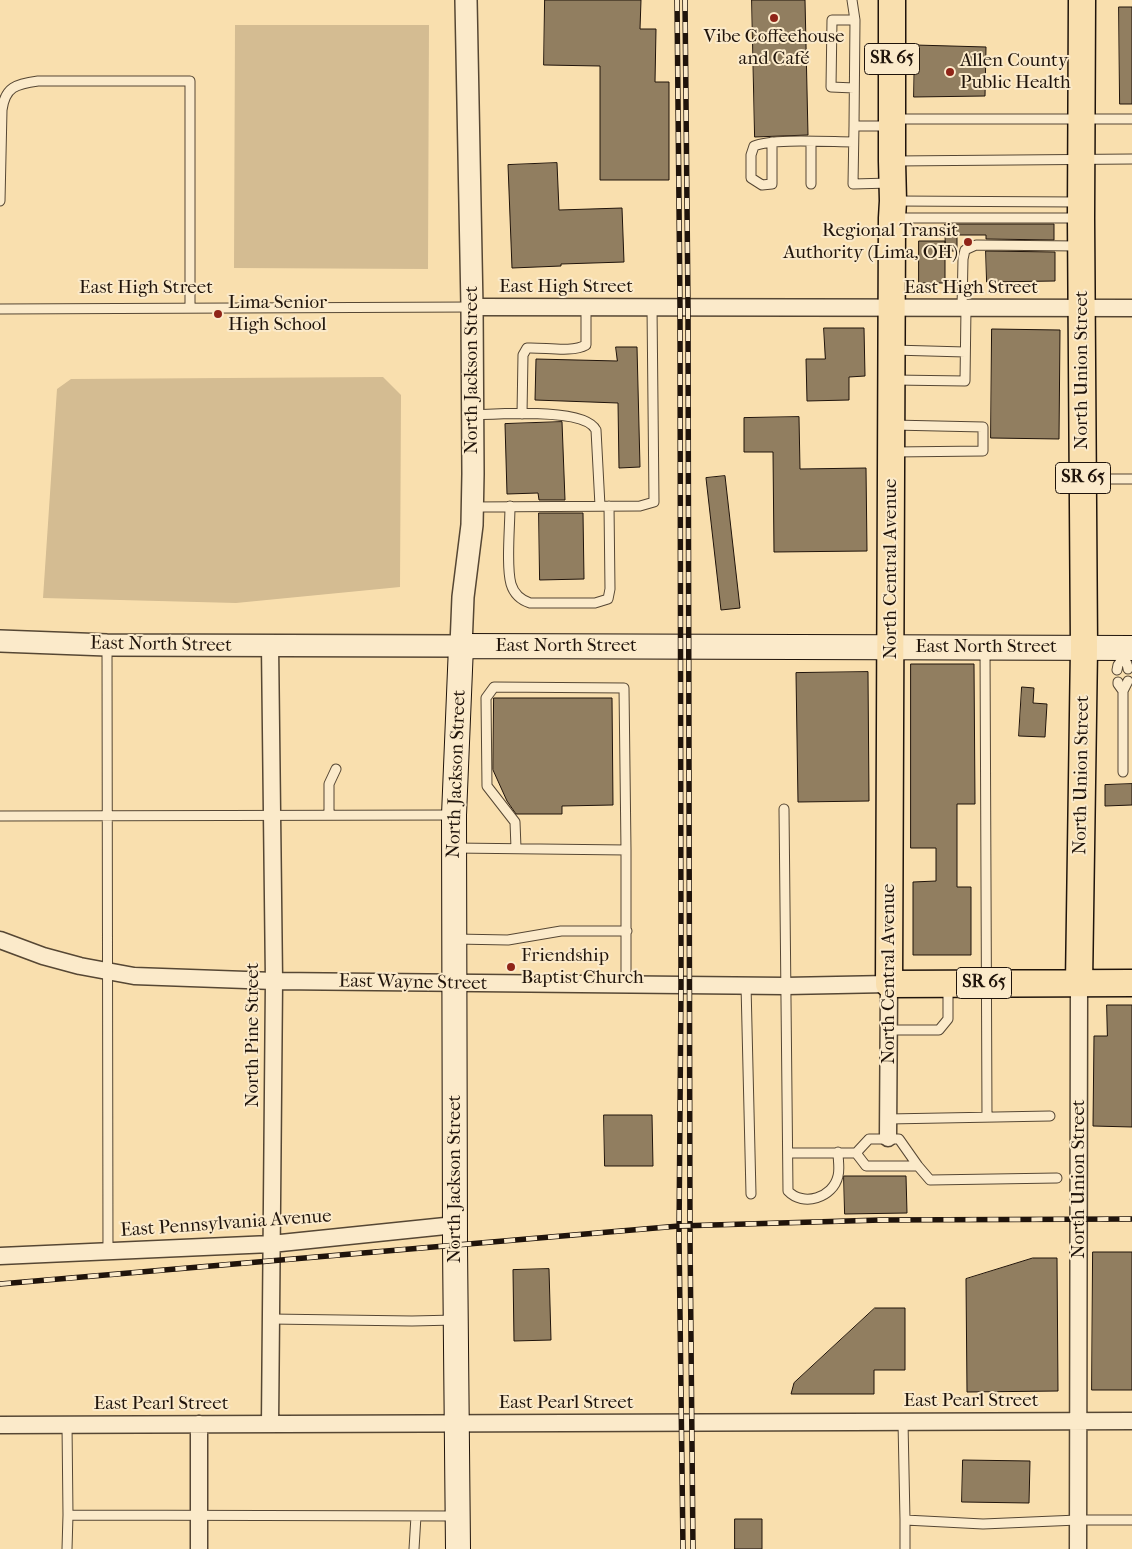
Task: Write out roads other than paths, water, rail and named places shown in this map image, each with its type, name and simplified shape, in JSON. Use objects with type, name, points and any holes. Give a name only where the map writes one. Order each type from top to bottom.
[{"type":"main road","name":"North Central Avenue","points":[[889,984],[893,191],[892,0]]},
{"type":"main road","name":"North Union Street","points":[[1079,983],[1084,648],[1081,210],[1082,0]]},
{"type":"main road","name":"East North Street","points":[[461,646],[1084,648],[1125,658]]},
{"type":"main road","name":"North Jackson Street","points":[[458,1549],[455,1320],[454,815],[461,646]]},
{"type":"main road","name":"East Wayne Street","points":[[889,984],[1132,983]]},
{"type":"street","name":"North Jackson Street","points":[[461,646],[472,525],[473,415],[466,0]]},
{"type":"street","name":"East High Street","points":[[472,307],[1132,308]]},
{"type":"street","name":"East North Street","points":[[0,641],[107,645],[461,646]]},
{"type":"street","name":"North Pine Street","points":[[270,645],[274,981],[270,1424]]},
{"type":"street","name":"East Wayne Street","points":[[0,940],[43,956],[80,966],[134,976],[274,981],[454,983],[785,986],[889,984]]},
{"type":"street","name":"North Union Street","points":[[1078,1549],[1079,983]]},
{"type":"street","name":"North Central Avenue","points":[[888,1138],[889,984]]},
{"type":"street","name":"East Pennsylvania Avenue","points":[[0,1256],[271,1244],[455,1225]]},
{"type":"street","name":"East Pearl Street","points":[[0,1425],[1132,1421]]},
{"type":"street","points":[[199,1424],[199,1549]]},
{"type":"lane","points":[[852,0],[855,20],[853,184],[893,191],[1081,210]]},
{"type":"lane","points":[[854,88],[831,87],[832,20],[855,20]]},
{"type":"lane","points":[[0,201],[2,110],[3,101],[12,87],[23,83],[38,82],[190,81],[190,308]]},
{"type":"lane","points":[[854,126],[892,122],[1132,118]]},
{"type":"lane","points":[[772,142],[772,184],[762,184],[751,178],[751,155],[754,146],[763,142],[772,142],[811,142],[853,142]]},
{"type":"lane","points":[[811,142],[811,184]]},
{"type":"lane","points":[[893,191],[1064,160],[1132,159]]},
{"type":"lane","points":[[893,191],[913,200],[1081,210]]},
{"type":"lane","points":[[892,380],[965,381],[963,259],[965,250],[976,245],[1082,246]]},
{"type":"lane","name":"East High Street","points":[[0,309],[472,307]]},
{"type":"lane","points":[[522,414],[525,351],[527,348],[576,349],[586,345],[586,307]]},
{"type":"lane","points":[[472,506],[640,506],[654,502],[652,307]]},
{"type":"lane","points":[[891,350],[965,352]]},
{"type":"lane","points":[[473,415],[557,414],[586,420],[593,425],[596,430],[604,506],[610,589],[608,600],[548,603],[530,603],[522,600],[512,586],[510,574],[510,506]]},
{"type":"lane","points":[[891,425],[983,427],[983,451],[891,452]]},
{"type":"lane","points":[[1083,479],[1132,479]]},
{"type":"lane","points":[[107,645],[108,1252]]},
{"type":"lane","points":[[985,647],[987,1117]]},
{"type":"lane","points":[[1118,682],[1123,691]]},
{"type":"lane","points":[[1123,772],[1123,691],[1128,682]]},
{"type":"lane","points":[[516,848],[515,822],[487,786],[486,698],[494,687],[624,688],[626,984]]},
{"type":"lane","points":[[329,815],[330,784],[336,769]]},
{"type":"lane","points":[[784,810],[788,1190],[800,1198],[818,1198],[826,1194],[838,1177],[838,1152]]},
{"type":"lane","points":[[0,816],[454,815]]},
{"type":"lane","points":[[454,848],[626,850]]},
{"type":"lane","points":[[454,938],[508,940],[561,931],[627,931]]},
{"type":"lane","points":[[889,1030],[939,1030],[948,1020],[948,983]]},
{"type":"lane","points":[[746,985],[751,1194]]},
{"type":"lane","points":[[888,1119],[1050,1116]]},
{"type":"lane","points":[[788,1153],[856,1153],[870,1139],[899,1139],[930,1180],[1056,1178]]},
{"type":"lane","points":[[856,1153],[866,1166],[918,1166]]},
{"type":"lane","points":[[271,1319],[455,1320]]},
{"type":"lane","points":[[903,1422],[905,1549]]},
{"type":"lane","points":[[67,1425],[67,1549]]},
{"type":"lane","points":[[68,1515],[457,1516]]},
{"type":"lane","points":[[414,1549],[416,1516]]},
{"type":"lane","points":[[904,1520],[983,1524],[1132,1520]]},
{"type":"railway","points":[[677,0],[680,307],[681,985],[679,1236],[683,1549]]},
{"type":"railway","points":[[685,0],[693,1549]]},
{"type":"railway","points":[[0,1284],[679,1226],[881,1220],[1132,1219]]},
{"type":"place","name":"Vibe Coffeehouse and Café","points":[[774,18]]},
{"type":"place","name":"Allen County Public Health","points":[[950,72]]},
{"type":"place","name":"Regional Transit Authority (Lima, OH)","points":[[968,242]]},
{"type":"place","name":"Lima Senior High School","points":[[218,314]]},
{"type":"place","name":"Friendship Baptist Church","points":[[511,967]]}]
